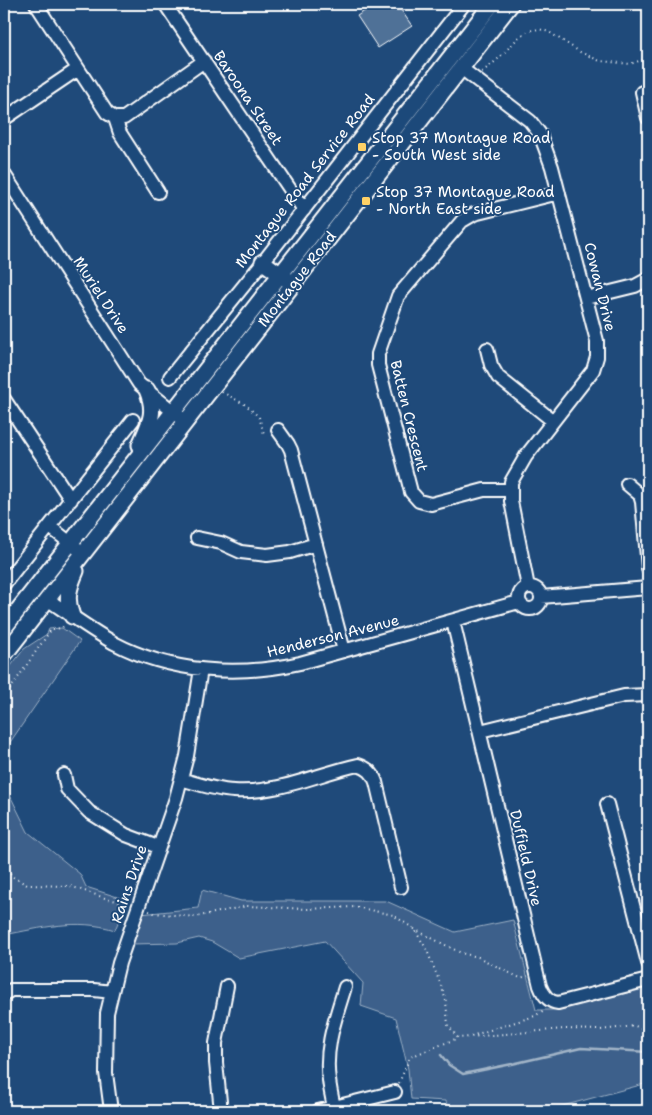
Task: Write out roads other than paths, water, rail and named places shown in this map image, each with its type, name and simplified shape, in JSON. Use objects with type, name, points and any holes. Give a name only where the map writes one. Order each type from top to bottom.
[{"type":"main road","name":"Montague Road","points":[[4,655],[293,284],[455,63],[492,4]]},
{"type":"main road","name":"Montague Road","points":[[4,628],[280,274],[455,63],[511,4]]},
{"type":"main road","points":[[263,262],[293,284]]},
{"type":"main road","points":[[133,463],[151,419],[152,401],[147,390]]},
{"type":"main road","points":[[72,616],[68,607],[68,590],[83,553]]},
{"type":"main road","points":[[34,590],[47,599]]},
{"type":"street","points":[[36,4],[107,113],[115,118],[124,118],[204,62]]},
{"type":"street","name":"Baroona Street","points":[[165,4],[304,210]]},
{"type":"street","name":"Montague Road Service Road","points":[[170,377],[304,210],[464,4]]},
{"type":"street","name":"Cowan Drive","points":[[455,63],[530,121],[544,141],[598,341],[596,364],[514,474],[510,490]]},
{"type":"street","points":[[4,119],[78,68]]},
{"type":"street","points":[[642,92],[648,118]]},
{"type":"street","points":[[115,118],[120,133],[158,192]]},
{"type":"street","name":"Muriel Drive","points":[[4,174],[139,384],[185,422]]},
{"type":"street","name":"Batten Crescent","points":[[510,490],[484,490],[431,504],[419,501],[414,497],[411,492],[378,365],[378,354],[398,296],[462,221],[474,214],[559,193]]},
{"type":"street","points":[[586,298],[635,286],[648,279]]},
{"type":"street","points":[[487,349],[491,365],[498,377],[553,421]]},
{"type":"street","points":[[4,399],[71,500]]},
{"type":"street","points":[[4,584],[133,420]]},
{"type":"street","points":[[278,430],[291,450],[344,651]]},
{"type":"street","points":[[626,484],[640,495],[642,502],[648,568]]},
{"type":"street","points":[[510,490],[528,587]]},
{"type":"street","points":[[50,527],[83,553]]},
{"type":"street","points":[[197,538],[221,543],[241,552],[267,555],[290,552],[316,544]]},
{"type":"street","points":[[528,587],[537,590],[541,597],[538,605],[531,609],[523,607],[519,602],[521,591],[528,587]]},
{"type":"street","points":[[541,597],[648,588]]},
{"type":"street","name":"Henderson Avenue","points":[[47,599],[102,636],[134,652],[201,669],[231,671],[268,670],[300,663],[519,602]]},
{"type":"street","name":"Duffield Drive","points":[[453,621],[543,994],[554,1002],[648,980]]},
{"type":"street","name":"Rains Drive","points":[[111,1111],[106,1073],[107,1013],[118,962],[176,798],[187,756],[201,669]]},
{"type":"street","points":[[480,732],[624,696],[648,695]]},
{"type":"street","points":[[181,779],[233,791],[252,791],[282,787],[358,765],[364,767],[374,776],[376,782],[401,887]]},
{"type":"street","points":[[64,775],[67,790],[88,812],[126,835],[158,848]]},
{"type":"street","points":[[607,804],[648,963]]},
{"type":"street","points":[[221,1111],[216,1043],[227,986]]},
{"type":"street","points":[[334,1107],[328,1080],[329,1046],[345,987]]},
{"type":"street","points":[[4,994],[12,990],[94,990],[112,992]]},
{"type":"street","points":[[318,1111],[396,1092]]},
{"type":"waterway","points":[[441,1055],[449,1065],[463,1074],[581,1048],[648,1052]]},
{"type":"place","name":"Stop 37 Montague Road - South West side","points":[[362,147]]},
{"type":"place","name":"Stop 37 Montague Road - North East side","points":[[366,201]]}]
